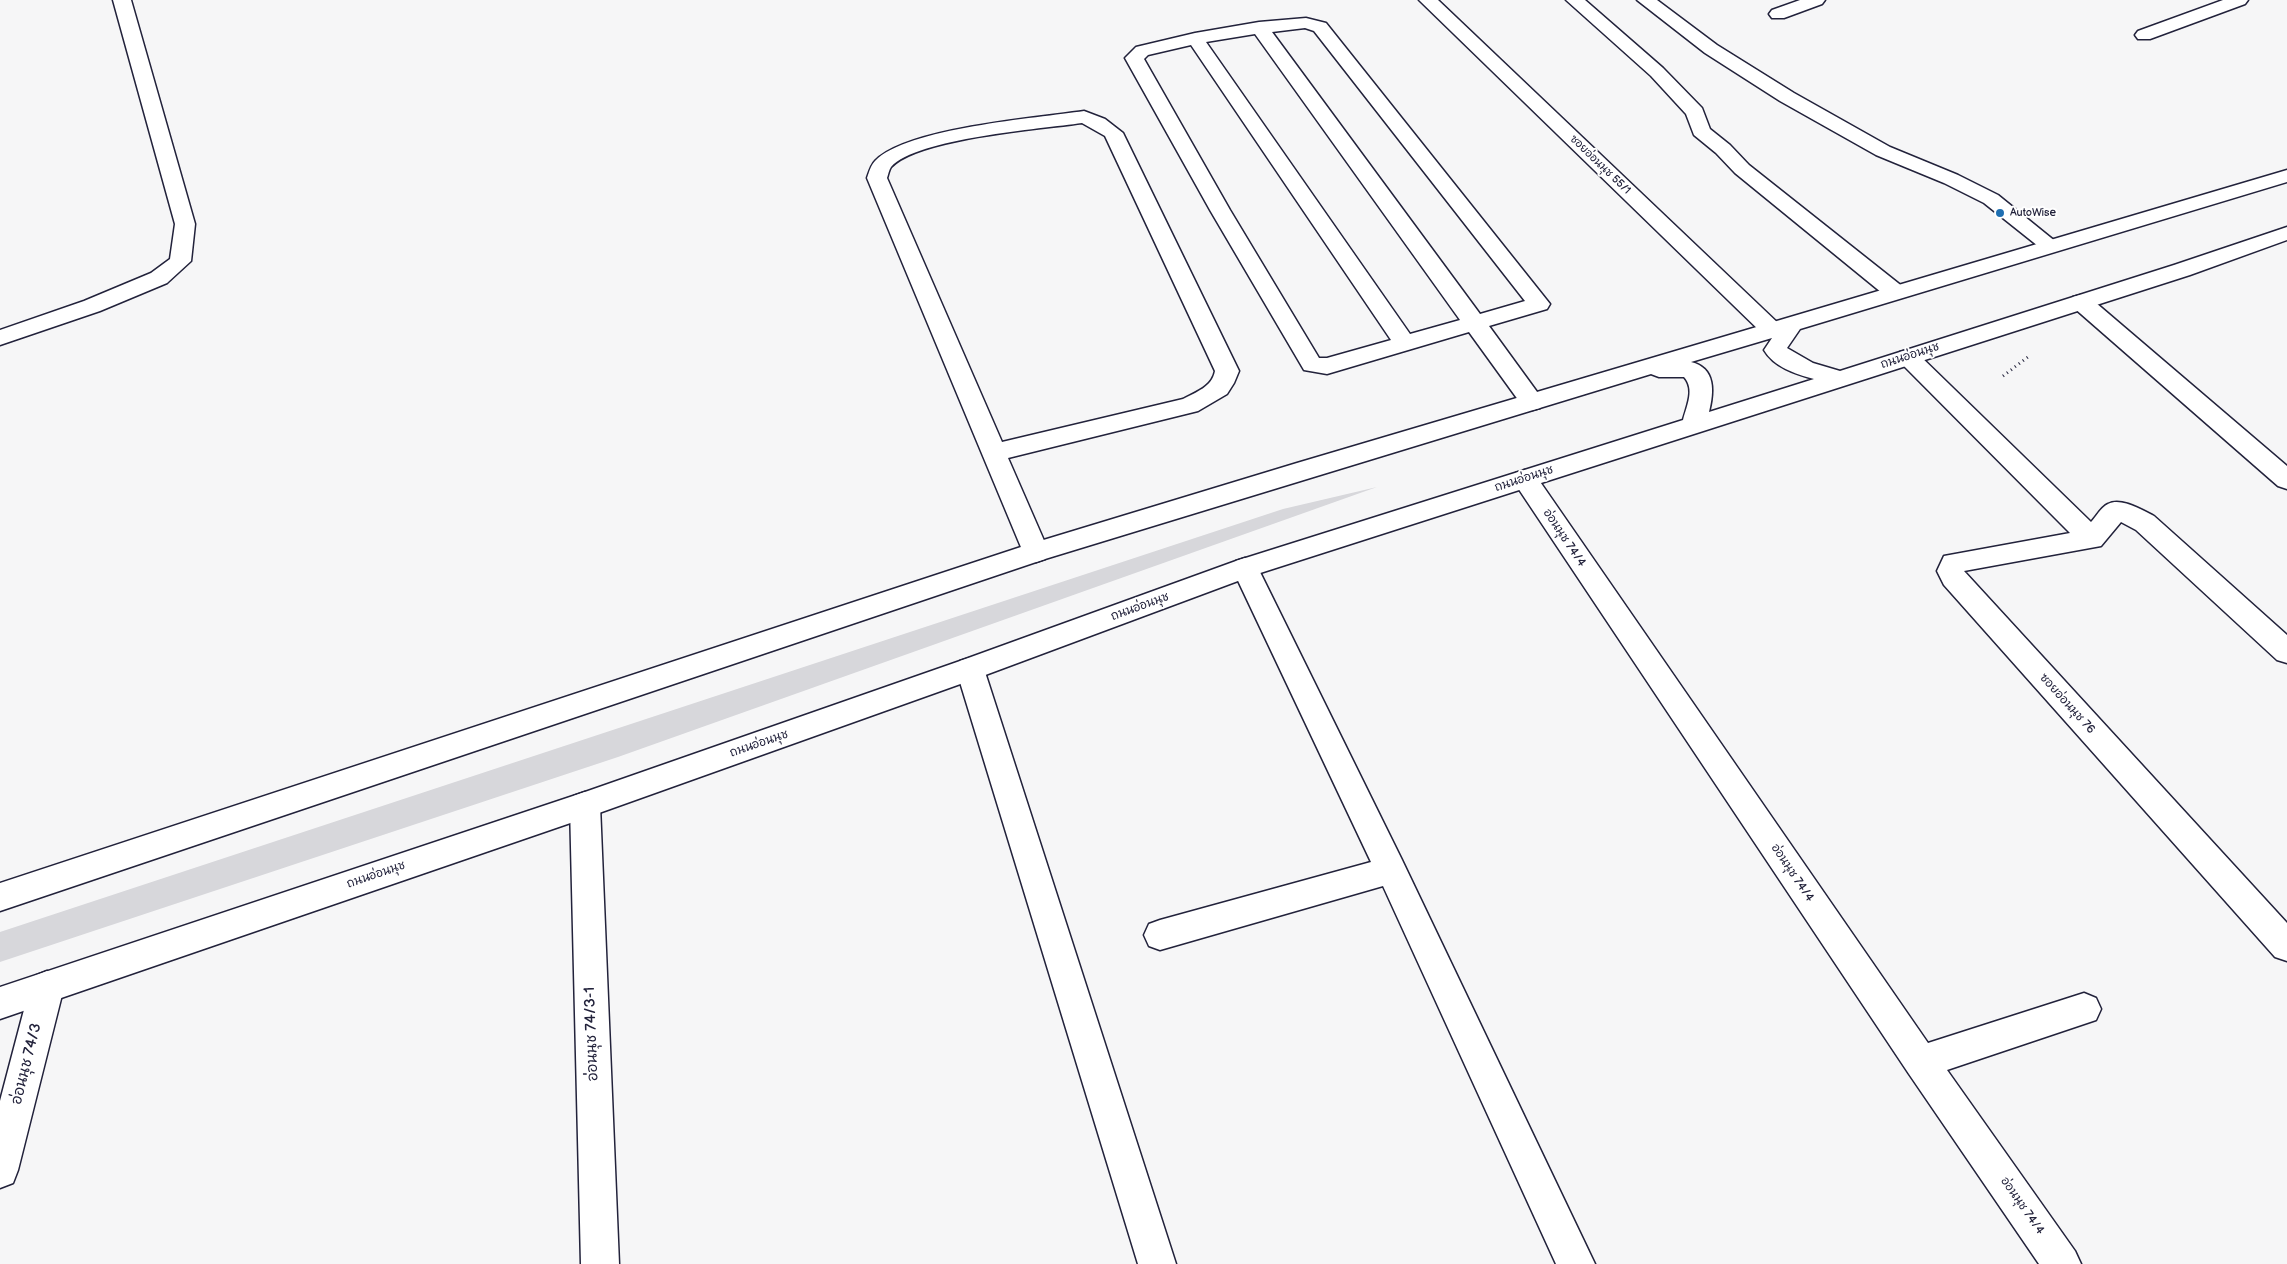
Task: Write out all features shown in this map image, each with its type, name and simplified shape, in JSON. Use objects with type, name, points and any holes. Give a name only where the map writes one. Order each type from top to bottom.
[{"type":"street","points":[[0,338],[92,306],[159,278],[180,261],[185,224],[161,133],[122,0]]},
{"type":"street","name":"ซอยอ่อนนุช 55/1","points":[[1428,0],[1782,327]]},
{"type":"street","points":[[1575,0],[1657,72],[1695,112],[1701,131],[1724,149],[1742,169],[1895,292]]},
{"type":"street","points":[[1646,0],[1711,49],[1787,97],[1883,151],[1952,179],[1991,199],[2050,246]]},
{"type":"street","points":[[1778,14],[1816,0]]},
{"type":"street","points":[[2144,35],[2239,0]]},
{"type":"street","points":[[1306,23],[1320,27],[1540,303],[1327,366],[1312,365],[1220,210],[1134,58],[1142,51],[1194,38],[1259,27],[1306,23]]},
{"type":"street","points":[[1259,27],[1532,402]]},
{"type":"street","points":[[1194,38],[1405,343]]},
{"type":"street","points":[[994,453],[1190,405],[1220,388],[1226,379],[1227,371],[1113,133],[1098,123],[1084,117],[948,137],[924,143],[892,157],[881,165],[877,178],[1036,552]]},
{"type":"street","points":[[0,897],[1036,552],[1895,292],[2287,176]]},
{"type":"street","name":"ถนนอ่อนนุช","points":[[0,1003],[584,805],[970,670],[1245,568],[2080,302],[2287,233]]},
{"type":"street","points":[[2080,302],[2287,480]]},
{"type":"street","points":[[1782,327],[1774,350],[1786,360],[1808,370],[1839,378]]},
{"type":"street","points":[[1908,357],[2092,539],[2115,511],[2139,518],[2287,652]]},
{"type":"street","points":[[1640,369],[1690,369],[1701,381],[1702,394],[1694,425]]},
{"type":"street","name":"อ่อนนุช 74/4","points":[[1525,479],[1921,1062],[2062,1264]]},
{"type":"street","name":"ซอยอ่อนนุช 76","points":[[2092,539],[1953,563],[1950,572],[1957,583],[2287,946]]},
{"type":"street","points":[[1245,568],[1391,870],[1576,1264]]},
{"type":"street","points":[[970,670],[1157,1264]]},
{"type":"street","name":"อ่อนนุช 74/3-1","points":[[584,805],[600,1264]]},
{"type":"street","points":[[1160,935],[1391,870]]},
{"type":"street","name":"อ่อนนุช 74/3","points":[[0,1170],[46,987]]},
{"type":"street","points":[[1921,1062],[2084,1008]]},
{"type":"path","points":[[2003,376],[2035,352]]},
{"type":"shaded area","points":[[1377,487],[618,757],[0,962],[0,932],[1283,509]]},
{"type":"place","name":"AutoWise","points":[[2000,213]]}]
